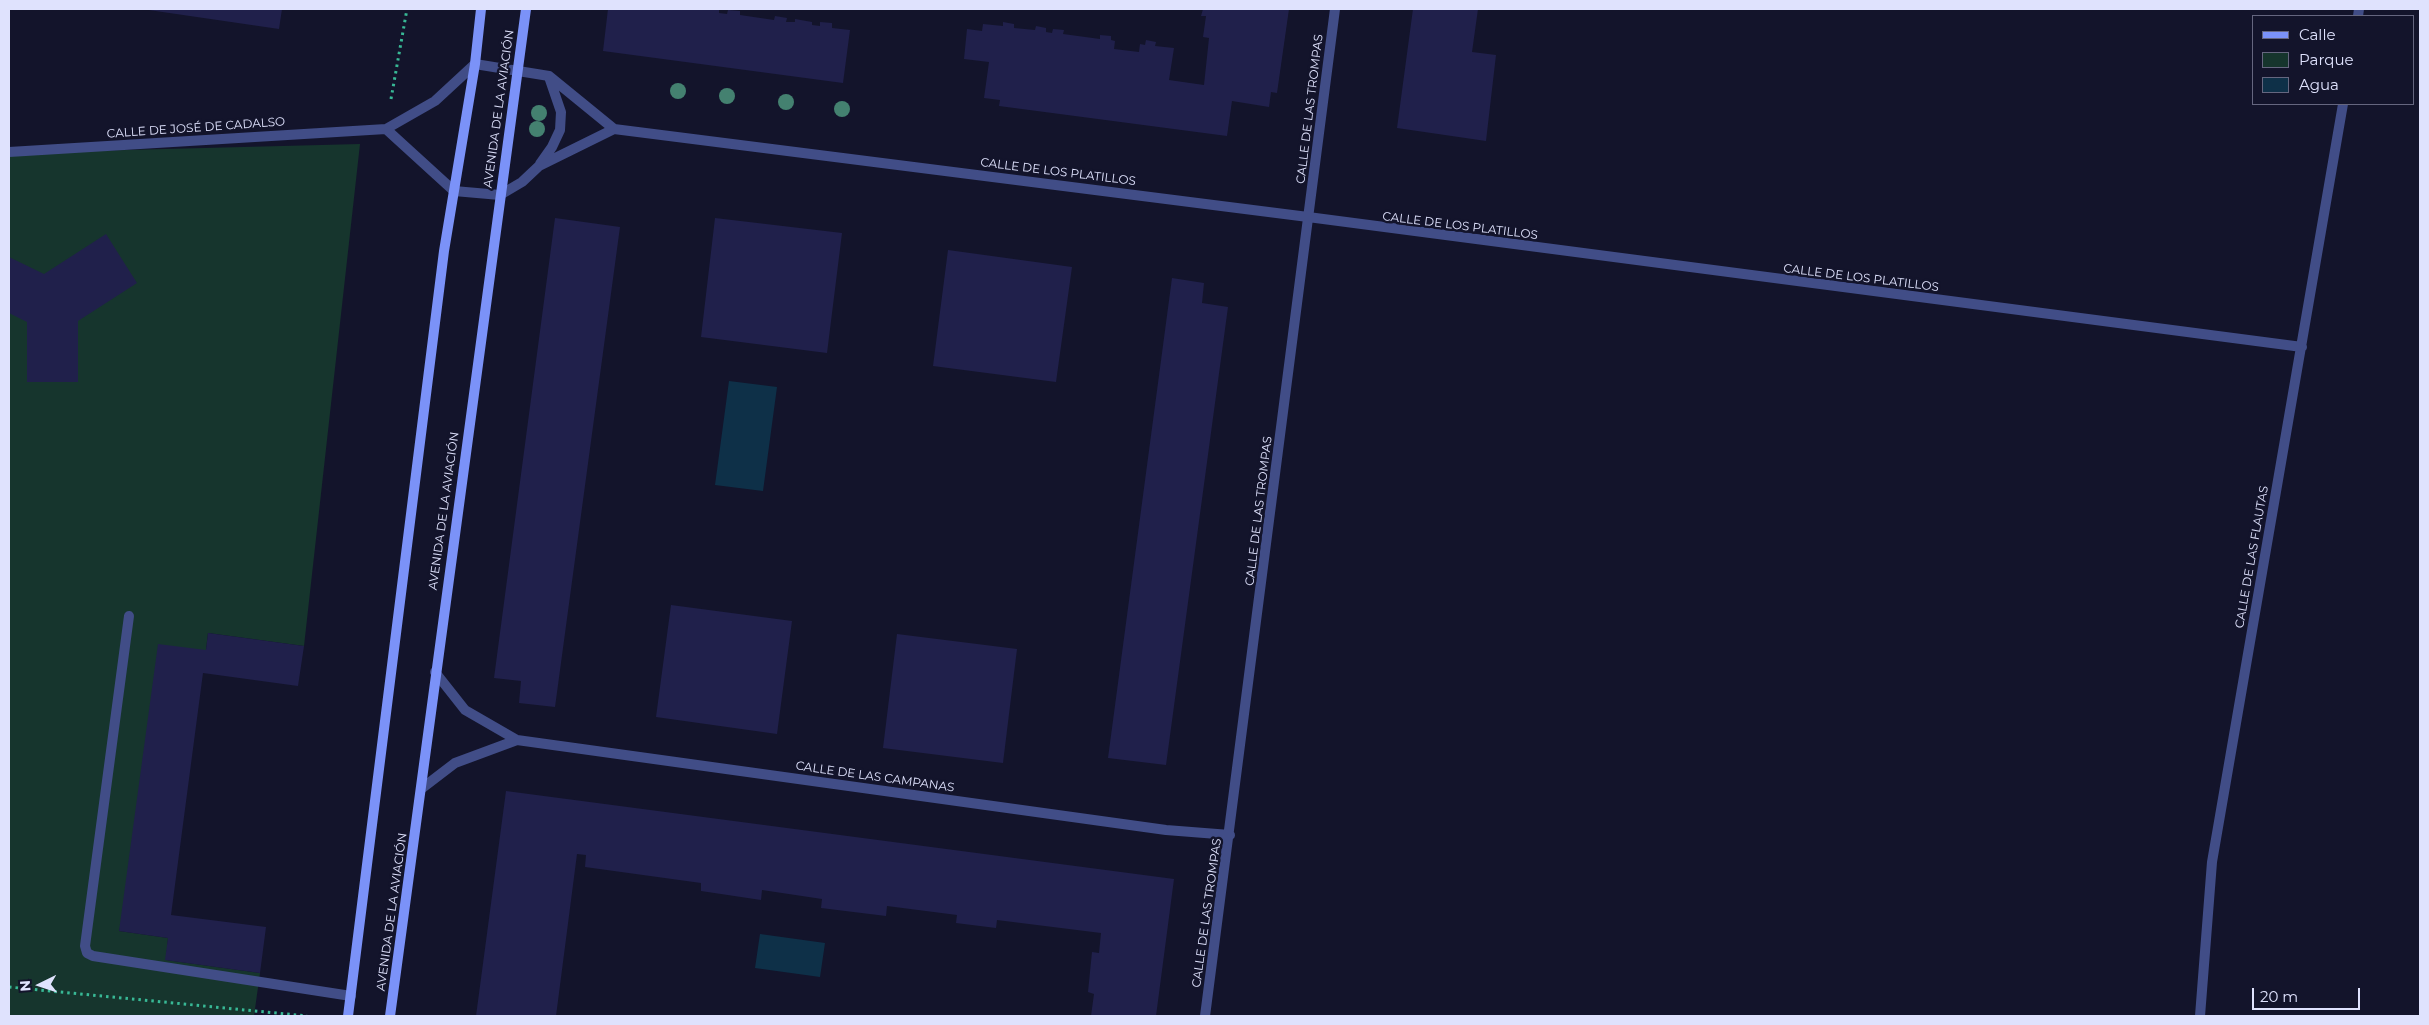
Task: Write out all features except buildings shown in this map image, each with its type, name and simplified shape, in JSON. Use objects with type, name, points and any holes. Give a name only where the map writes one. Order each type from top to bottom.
[{"type":"main road","points":[[348,1016],[444,251],[475,64],[481,9]]},
{"type":"main road","name":"AVENIDA DE LA AVIACIÓN","points":[[390,1016],[526,9]]},
{"type":"street","name":"CALLE DE LAS TROMPAS","points":[[1205,1016],[1230,835],[1335,9]]},
{"type":"street","name":"CALLE DE JOSÉ DE CADALSO","points":[[9,152],[386,129],[435,101],[475,64]]},
{"type":"street","points":[[475,64],[548,76],[614,129],[539,166]]},
{"type":"street","points":[[386,129],[454,191],[500,195],[522,182],[539,166],[552,147],[560,130],[561,112],[548,76]]},
{"type":"street","name":"CALLE DE LAS FLAUTAS","points":[[2200,1016],[2212,862],[2343,105]]},
{"type":"street","name":"CALLE DE LOS PLATILLOS","points":[[614,129],[1308,217],[2302,347]]},
{"type":"street","points":[[129,616],[85,946],[87,953],[93,956],[351,996]]},
{"type":"street","name":"CALLE DE LAS CAMPANAS","points":[[435,672],[465,710],[517,740],[1166,830],[1230,835]]},
{"type":"street","name":"CALLE DE LAS CAMPANAS","points":[[421,789],[455,763],[517,740]]},
{"type":"path","points":[[386,129],[407,9]]},
{"type":"path","points":[[9,987],[312,1016]]},
{"type":"green space","points":[[360,144],[304,646],[208,633],[206,650],[119,931],[168,938],[166,960],[260,973],[254,1016],[9,1016],[9,153]]},
{"type":"water","points":[[729,381],[777,387],[763,491],[715,485]]},
{"type":"water","points":[[760,934],[825,943],[820,977],[755,968]]}]
